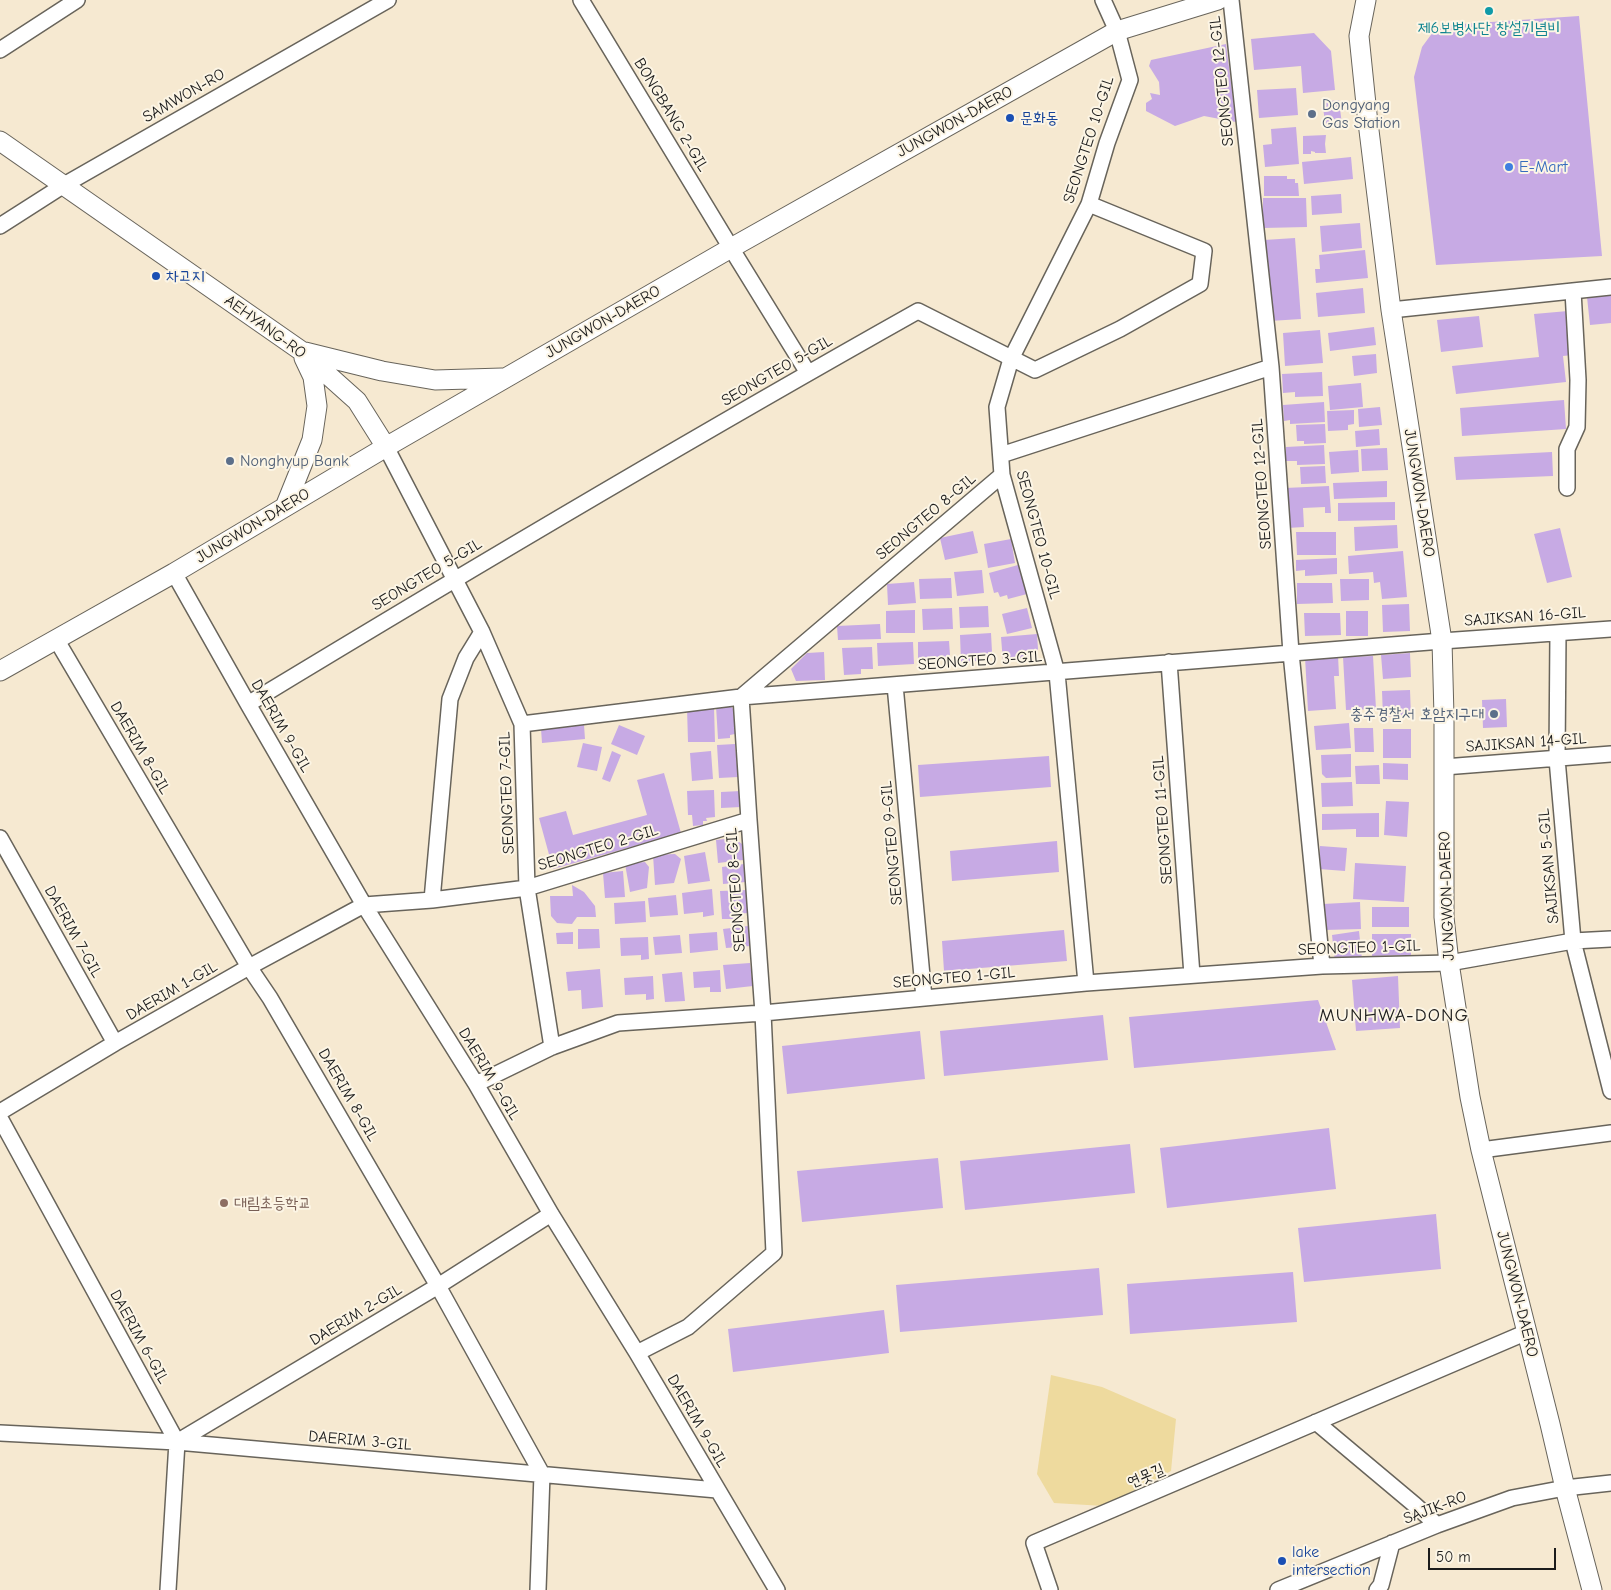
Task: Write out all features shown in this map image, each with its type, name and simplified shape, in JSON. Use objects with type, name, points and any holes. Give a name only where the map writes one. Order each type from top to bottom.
[{"type":"street","points":[[0,50],[78,0]]},
{"type":"street","name":"SAMWON-RO","points":[[0,226],[64,185],[388,0]]},
{"type":"street","name":"BONGBANG 2-GIL","points":[[581,0],[808,373]]},
{"type":"street","points":[[1102,0],[1117,31]]},
{"type":"street","name":"JUNGWON-DAERO","points":[[0,671],[174,573],[386,447],[731,248],[1117,31],[1218,0]]},
{"type":"street","name":"SEONGTEO 12-GIL","points":[[1231,0],[1271,367],[1291,653],[1322,966]]},
{"type":"street","name":"JUNGWON-DAERO","points":[[1366,0],[1359,36],[1391,310],[1442,641],[1444,917],[1448,963],[1470,1097],[1481,1150],[1592,1590]]},
{"type":"street","name":"SEONGTEO 10-GIL","points":[[1086,983],[1057,672],[1002,475],[997,407],[1011,359],[1089,204],[1107,143],[1130,80],[1117,31]]},
{"type":"street","name":"AEHYANG-RO","points":[[0,141],[300,350],[357,401],[386,447]]},
{"type":"street","name":"SEONGTEO 5-GIL","points":[[248,704],[455,578],[918,311],[1035,370],[1120,329],[1200,284],[1204,251],[1089,204]]},
{"type":"street","points":[[1391,310],[1611,287]]},
{"type":"street","points":[[1567,488],[1567,449],[1577,427],[1578,380],[1573,291]]},
{"type":"street","points":[[300,350],[348,363],[435,380],[506,378]]},
{"type":"street","points":[[285,507],[312,440],[317,406],[313,377],[300,350]]},
{"type":"street","points":[[1001,455],[1271,367]]},
{"type":"street","name":"SEONGTEO 7-GIL","points":[[386,447],[482,632],[522,724],[527,888],[552,1047]]},
{"type":"street","name":"SEONGTEO 8-GIL","points":[[637,1353],[688,1327],[774,1253],[763,1013],[748,820],[741,697],[1002,475]]},
{"type":"street","name":"DAERIM 9-GIL","points":[[174,573],[364,904],[476,1084],[551,1214],[637,1353],[777,1590]]},
{"type":"street","name":"SAJIKSAN 16-GIL","points":[[1442,641],[1611,629]]},
{"type":"street","points":[[432,900],[450,699],[466,658],[482,632]]},
{"type":"street","name":"SAJIKSAN 5-GIL","points":[[1558,633],[1557,759],[1573,941],[1611,1091]]},
{"type":"street","name":"DAERIM 8-GIL","points":[[56,639],[249,967],[270,998],[438,1286],[542,1474]]},
{"type":"street","name":"SEONGTEO 3-GIL","points":[[522,724],[741,697],[1442,641]]},
{"type":"street","name":"SEONGTEO 11-GIL","points":[[1169,662],[1192,975]]},
{"type":"street","name":"SEONGTEO 9-GIL","points":[[895,685],[924,998]]},
{"type":"street","name":"SAJIKSAN 14-GIL","points":[[1444,767],[1611,754]]},
{"type":"street","name":"SEONGTEO 2-GIL","points":[[364,904],[432,900],[527,888],[748,820]]},
{"type":"street","name":"DAERIM 7-GIL","points":[[0,838],[115,1043]]},
{"type":"street","name":"DAERIM 1-GIL","points":[[0,1112],[115,1043],[364,904]]},
{"type":"street","name":"SEONGTEO 1-GIL","points":[[476,1084],[552,1047],[618,1023],[763,1013],[1192,975],[1322,966],[1448,963],[1573,941],[1611,939]]},
{"type":"street","name":"DAERIM 6-GIL","points":[[0,1118],[177,1442]]},
{"type":"street","points":[[1481,1150],[1611,1133]]},
{"type":"street","name":"DAERIM 2-GIL","points":[[177,1442],[438,1286],[551,1214]]},
{"type":"street","name":"연못길","points":[[1050,1590],[1034,1543],[1527,1332]]},
{"type":"street","points":[[1316,1422],[1437,1525]]},
{"type":"street","name":"DAERIM 3-GIL","points":[[0,1433],[177,1442],[717,1490]]},
{"type":"street","points":[[168,1590],[177,1442]]},
{"type":"street","points":[[538,1590],[542,1474]]},
{"type":"street","name":"SAJIK-RO","points":[[1278,1590],[1437,1525],[1512,1498],[1565,1488],[1611,1483]]},
{"type":"street","points":[[1377,1590],[1381,1585],[1392,1543]]},
{"type":"sand","points":[[1051,1375],[1102,1387],[1176,1419],[1171,1471],[1104,1506],[1054,1503],[1037,1474]]},
{"type":"building","name":"E-Mart","points":[[1579,16],[1602,256],[1436,265],[1414,77],[1422,47],[1433,32],[1447,25]]},
{"type":"building","points":[[1314,33],[1331,51],[1335,90],[1303,93],[1301,66],[1254,70],[1251,39]]},
{"type":"building","points":[[1226,44],[1236,122],[1204,116],[1175,126],[1146,111],[1146,103],[1152,99],[1150,93],[1160,95],[1159,82],[1149,66],[1151,60]]},
{"type":"building","points":[[1296,88],[1298,115],[1259,118],[1257,90]]},
{"type":"building","points":[[1339,100],[1342,125],[1326,127],[1322,102]]},
{"type":"building","points":[[1296,127],[1299,164],[1265,167],[1263,145],[1272,144],[1271,129]]},
{"type":"building","points":[[1326,135],[1326,153],[1311,151],[1311,154],[1303,154],[1303,136]]},
{"type":"building","points":[[1351,157],[1353,179],[1304,184],[1302,162]]},
{"type":"building","points":[[1264,176],[1287,176],[1287,179],[1295,179],[1295,183],[1298,183],[1299,196],[1264,196]]},
{"type":"building","points":[[1341,194],[1342,213],[1312,215],[1311,196]]},
{"type":"building","points":[[1263,198],[1306,198],[1307,227],[1263,228]]},
{"type":"building","points":[[1360,223],[1362,248],[1322,252],[1320,226]]},
{"type":"building","points":[[1295,238],[1301,319],[1270,321],[1264,240]]},
{"type":"building","points":[[1365,250],[1368,278],[1316,283],[1315,269],[1320,269],[1319,255]]},
{"type":"building","points":[[1363,288],[1365,313],[1318,317],[1316,293]]},
{"type":"building","points":[[1611,294],[1611,323],[1590,325],[1587,297]]},
{"type":"building","points":[[1568,311],[1573,355],[1563,356],[1566,382],[1456,394],[1452,366],[1539,357],[1534,314]]},
{"type":"building","points":[[1479,316],[1483,347],[1441,352],[1437,320]]},
{"type":"building","points":[[1374,327],[1376,345],[1330,351],[1328,333]]},
{"type":"building","points":[[1320,330],[1323,363],[1285,366],[1283,333]]},
{"type":"building","points":[[1376,354],[1377,373],[1354,376],[1352,356]]},
{"type":"building","points":[[1322,372],[1323,396],[1295,397],[1295,392],[1283,393],[1282,374]]},
{"type":"building","points":[[1361,383],[1363,407],[1330,410],[1328,386]]},
{"type":"building","points":[[1564,400],[1566,429],[1462,436],[1460,408]]},
{"type":"building","points":[[1324,402],[1325,422],[1290,424],[1290,420],[1284,421],[1283,405]]},
{"type":"building","points":[[1380,407],[1382,425],[1359,427],[1358,409]]},
{"type":"building","points":[[1354,410],[1354,424],[1348,425],[1348,430],[1328,431],[1327,411]]},
{"type":"building","points":[[1325,424],[1326,443],[1304,444],[1304,441],[1297,441],[1296,425]]},
{"type":"building","points":[[1379,429],[1380,445],[1356,447],[1355,431]]},
{"type":"building","points":[[1324,445],[1325,464],[1297,465],[1297,461],[1286,461],[1286,447]]},
{"type":"building","points":[[1387,448],[1388,470],[1362,471],[1361,449]]},
{"type":"building","points":[[1358,450],[1359,472],[1331,474],[1329,452]]},
{"type":"building","points":[[1552,452],[1553,476],[1456,480],[1454,457]]},
{"type":"building","points":[[1325,466],[1326,483],[1301,484],[1300,467]]},
{"type":"building","points":[[1387,481],[1387,497],[1334,499],[1333,483]]},
{"type":"building","points":[[1329,486],[1331,513],[1325,513],[1325,507],[1303,508],[1304,527],[1287,528],[1285,488]]},
{"type":"building","points":[[1395,502],[1395,520],[1338,521],[1338,503]]},
{"type":"building","points":[[1397,525],[1398,548],[1355,551],[1354,527]]},
{"type":"building","points":[[1560,528],[1572,577],[1547,583],[1534,534]]},
{"type":"building","points":[[973,531],[978,553],[945,560],[940,538]]},
{"type":"building","points":[[1296,532],[1336,532],[1336,555],[1297,555]]},
{"type":"building","points":[[1011,539],[1015,563],[988,568],[984,544]]},
{"type":"building","points":[[1403,551],[1407,597],[1382,599],[1380,582],[1374,583],[1373,572],[1349,574],[1348,556]]},
{"type":"building","points":[[1337,558],[1337,574],[1305,576],[1305,570],[1296,571],[1296,560]]},
{"type":"building","points":[[1018,565],[1027,594],[1008,599],[1007,595],[1000,597],[998,592],[994,593],[989,573]]},
{"type":"building","points":[[982,570],[984,593],[957,596],[954,572]]},
{"type":"building","points":[[951,578],[952,598],[920,599],[919,579]]},
{"type":"building","points":[[1340,579],[1369,579],[1369,600],[1341,601]]},
{"type":"building","points":[[914,582],[916,603],[888,605],[887,584]]},
{"type":"building","points":[[1297,583],[1332,583],[1333,603],[1297,604]]},
{"type":"building","points":[[1409,604],[1410,631],[1383,632],[1382,605]]},
{"type":"building","points":[[988,606],[989,627],[960,628],[959,607]]},
{"type":"building","points":[[952,608],[953,629],[923,630],[922,609]]},
{"type":"building","points":[[1027,608],[1032,628],[1007,634],[1002,614]]},
{"type":"building","points":[[915,610],[915,633],[886,633],[886,611]]},
{"type":"building","points":[[1346,611],[1368,611],[1368,636],[1346,636]]},
{"type":"building","points":[[1304,613],[1340,613],[1341,635],[1305,636]]},
{"type":"building","points":[[880,624],[881,639],[838,640],[837,626]]},
{"type":"building","points":[[991,633],[992,652],[988,652],[988,655],[977,656],[978,661],[961,662],[960,635]]},
{"type":"building","points":[[1037,634],[1038,649],[1030,659],[1003,662],[1001,637]]},
{"type":"building","points":[[949,641],[950,655],[947,655],[947,659],[936,660],[936,664],[918,664],[918,642]]},
{"type":"building","points":[[913,642],[914,664],[878,666],[877,643]]},
{"type":"building","points":[[872,647],[873,669],[861,669],[861,674],[844,675],[842,648]]},
{"type":"building","points":[[824,652],[825,680],[796,681],[791,669],[807,653]]},
{"type":"building","points":[[1410,653],[1411,677],[1383,679],[1381,655]]},
{"type":"building","points":[[1338,655],[1339,676],[1334,676],[1336,709],[1308,711],[1305,657]]},
{"type":"building","points":[[1373,656],[1376,709],[1346,710],[1343,657]]},
{"type":"building","points":[[1410,690],[1411,716],[1383,717],[1382,691]]},
{"type":"building","name":"충주경찰서 호암지구대","points":[[1506,699],[1507,727],[1483,728],[1482,700]]},
{"type":"building","points":[[730,705],[734,710],[735,734],[730,735],[730,738],[718,739],[716,706]]},
{"type":"building","points":[[714,707],[715,742],[688,742],[687,708]]},
{"type":"building","points":[[1349,723],[1351,748],[1316,750],[1314,726]]},
{"type":"building","points":[[584,725],[585,739],[542,743],[541,729]]},
{"type":"building","points":[[619,725],[645,736],[637,755],[611,744]]},
{"type":"building","points":[[1354,728],[1373,728],[1374,752],[1355,752]]},
{"type":"building","points":[[1383,729],[1411,729],[1411,758],[1383,758]]},
{"type":"building","points":[[583,743],[602,747],[597,771],[577,767]]},
{"type":"building","points":[[735,744],[738,777],[719,778],[717,745]]},
{"type":"building","points":[[612,751],[621,755],[610,782],[602,779]]},
{"type":"building","points":[[711,751],[713,779],[692,781],[690,753]]},
{"type":"building","points":[[1351,754],[1351,777],[1326,778],[1322,774],[1321,755]]},
{"type":"building","points":[[1049,756],[1051,787],[920,797],[918,765]]},
{"type":"building","points":[[1383,763],[1408,764],[1408,780],[1383,779]]},
{"type":"building","points":[[1379,765],[1380,784],[1356,784],[1355,766]]},
{"type":"building","points":[[664,773],[681,833],[553,869],[539,818],[566,811],[573,835],[647,815],[637,780]]},
{"type":"building","points":[[1352,782],[1353,806],[1322,807],[1321,783]]},
{"type":"building","points":[[714,790],[715,817],[706,818],[707,821],[703,821],[703,825],[693,826],[692,815],[688,815],[687,791]]},
{"type":"building","points":[[741,791],[741,807],[721,808],[721,792]]},
{"type":"building","points":[[1386,801],[1409,802],[1407,837],[1384,835]]},
{"type":"building","points":[[1379,813],[1379,837],[1356,837],[1356,829],[1322,830],[1322,814]]},
{"type":"building","points":[[734,838],[742,844],[743,860],[718,863],[716,840]]},
{"type":"building","points":[[1057,841],[1059,872],[952,881],[950,851]]},
{"type":"building","points":[[1320,846],[1347,848],[1345,871],[1319,869]]},
{"type":"building","points":[[705,852],[710,881],[688,884],[684,856]]},
{"type":"building","points":[[675,854],[681,859],[674,883],[655,885],[653,855]]},
{"type":"building","points":[[645,862],[649,867],[647,888],[630,892],[625,864]]},
{"type":"building","points":[[1355,863],[1406,866],[1404,902],[1353,899]]},
{"type":"building","points":[[744,864],[746,882],[723,884],[722,867]]},
{"type":"building","points":[[623,871],[625,897],[605,898],[603,873]]},
{"type":"building","points":[[572,885],[584,892],[595,906],[596,917],[577,917],[572,924],[557,923],[551,916],[550,896],[573,896]]},
{"type":"building","points":[[712,889],[714,915],[703,917],[703,912],[684,914],[682,893]]},
{"type":"building","points":[[747,890],[748,913],[735,914],[735,919],[722,919],[720,891]]},
{"type":"building","points":[[676,895],[678,915],[650,917],[648,898]]},
{"type":"building","points":[[645,901],[646,922],[615,924],[614,903]]},
{"type":"building","points":[[1360,902],[1361,929],[1324,930],[1323,904]]},
{"type":"building","points":[[1372,907],[1409,907],[1409,927],[1372,927]]},
{"type":"building","points":[[748,926],[751,946],[726,948],[723,929]]},
{"type":"building","points":[[578,929],[599,929],[600,948],[578,949]]},
{"type":"building","points":[[1064,930],[1067,961],[944,971],[942,941]]},
{"type":"building","points":[[1359,931],[1362,959],[1335,962],[1332,935]]},
{"type":"building","points":[[573,932],[573,944],[557,944],[556,933]]},
{"type":"building","points":[[717,932],[718,950],[690,953],[689,934]]},
{"type":"building","points":[[1372,934],[1411,934],[1411,955],[1372,956]]},
{"type":"building","points":[[680,935],[682,953],[655,955],[653,937]]},
{"type":"building","points":[[648,937],[649,959],[641,960],[641,955],[621,956],[620,938]]},
{"type":"building","points":[[750,963],[753,986],[726,989],[723,965]]},
{"type":"building","points":[[600,969],[603,1007],[582,1009],[581,990],[568,991],[566,972]]},
{"type":"building","points":[[720,970],[721,992],[710,992],[710,987],[694,988],[693,972]]},
{"type":"building","points":[[682,972],[685,1001],[665,1002],[662,974]]},
{"type":"building","points":[[653,976],[654,999],[646,1000],[646,994],[625,995],[624,978]]},
{"type":"building","points":[[1398,976],[1400,1028],[1356,1031],[1352,980]]},
{"type":"building","points":[[1318,1000],[1336,1050],[1134,1068],[1129,1017]]},
{"type":"building","points":[[1103,1015],[1108,1060],[944,1076],[940,1031]]},
{"type":"building","points":[[920,1031],[925,1079],[787,1094],[782,1046]]},
{"type":"building","points":[[1329,1128],[1336,1189],[1167,1208],[1160,1148]]},
{"type":"building","points":[[1130,1144],[1135,1193],[965,1210],[960,1161]]},
{"type":"building","points":[[938,1158],[943,1208],[802,1222],[797,1171]]},
{"type":"building","points":[[1436,1214],[1441,1269],[1304,1282],[1298,1228]]},
{"type":"building","points":[[1099,1268],[1103,1315],[900,1332],[896,1285]]},
{"type":"building","points":[[1293,1272],[1297,1322],[1130,1334],[1127,1284]]},
{"type":"building","points":[[884,1310],[889,1353],[733,1372],[728,1329]]},
{"type":"place","name":"제6보병사단 창설기념비","points":[[1489,11]]},
{"type":"place","name":"Dongyang Gas Station","points":[[1312,114]]},
{"type":"place","name":"문화동","points":[[1010,118]]},
{"type":"place","name":"E-Mart","points":[[1509,167]]},
{"type":"place","name":"차고지","points":[[156,276]]},
{"type":"place","name":"Nonghyup Bank","points":[[230,461]]},
{"type":"place","name":"충주경찰서 호암지구대","points":[[1494,714]]},
{"type":"place","name":"대림초등학교","points":[[224,1203]]},
{"type":"place","name":"lake intersection","points":[[1282,1561]]},
{"type":"district","name":"MUNHWA-DONG","points":[[1394,1016]]}]
